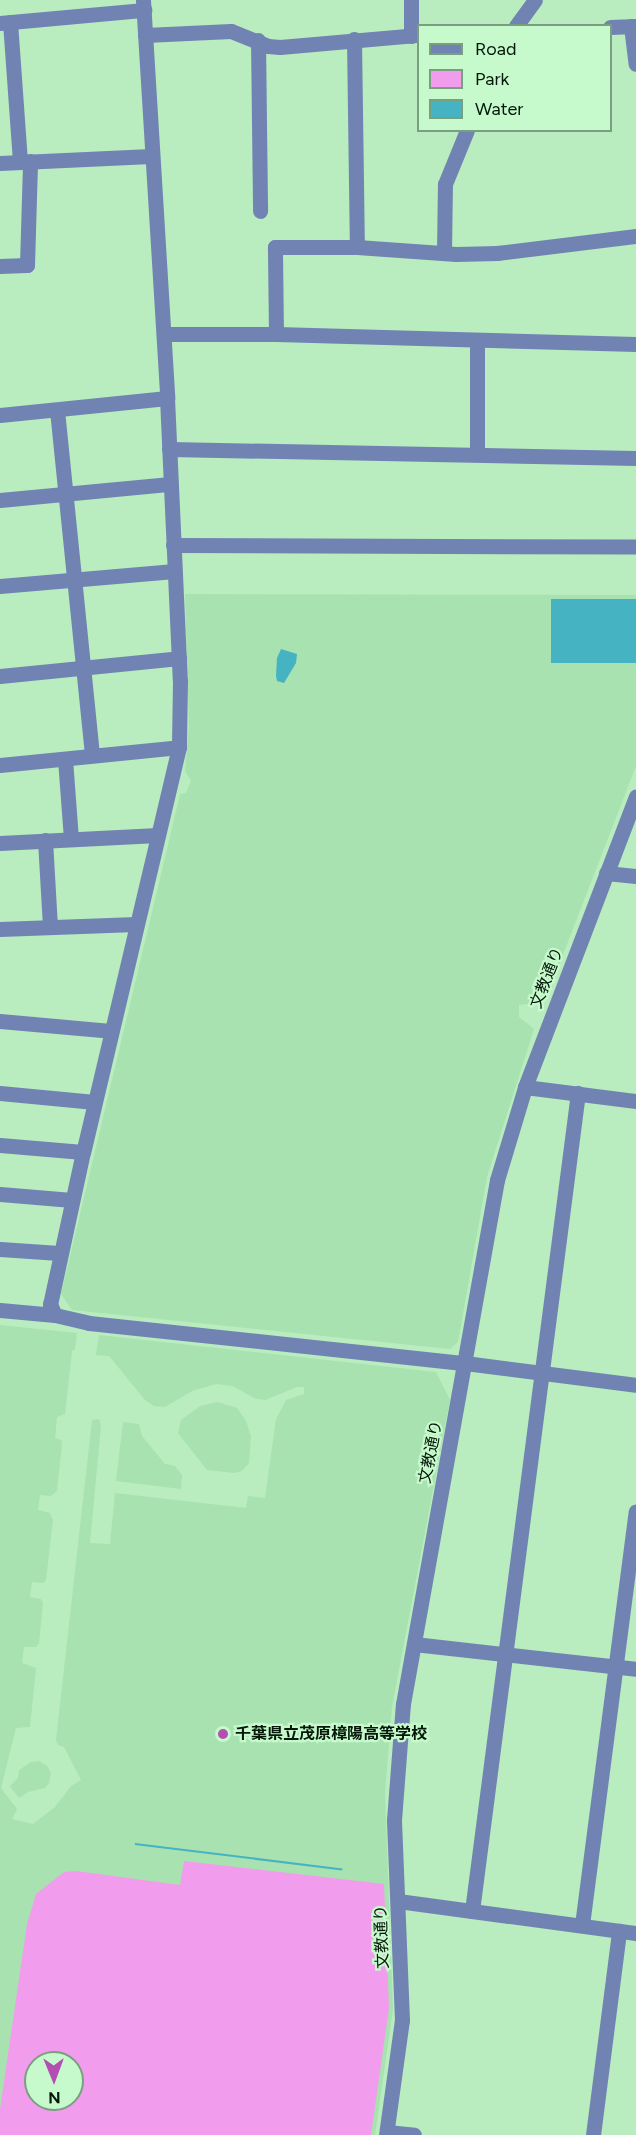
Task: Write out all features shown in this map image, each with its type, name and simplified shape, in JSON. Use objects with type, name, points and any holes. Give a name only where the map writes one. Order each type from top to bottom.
[{"type":"street","points":[[145,35],[231,31],[280,47],[415,35],[411,0]]},
{"type":"street","points":[[517,24],[535,0]]},
{"type":"street","points":[[0,266],[27,265],[25,162],[5,22],[143,5],[164,334],[179,658],[179,747],[59,1253],[50,1304],[55,1315]]},
{"type":"street","points":[[612,27],[634,26],[636,64]]},
{"type":"street","points":[[354,39],[357,247]]},
{"type":"street","points":[[258,40],[260,211]]},
{"type":"street","points":[[444,253],[445,184],[466,132]]},
{"type":"street","points":[[0,163],[151,156]]},
{"type":"street","points":[[276,334],[275,247],[357,247],[444,253],[497,253],[636,236]]},
{"type":"street","points":[[164,334],[276,334],[636,344]]},
{"type":"street","points":[[477,340],[477,454]]},
{"type":"street","points":[[0,416],[167,399]]},
{"type":"street","points":[[57,410],[92,755]]},
{"type":"street","points":[[169,449],[636,458]]},
{"type":"street","points":[[0,500],[170,484]]},
{"type":"street","points":[[173,545],[636,547]]},
{"type":"street","points":[[0,586],[174,571]]},
{"type":"street","points":[[0,676],[179,658]]},
{"type":"street","points":[[0,765],[179,747]]},
{"type":"street","points":[[65,759],[71,839]]},
{"type":"street","name":"文教通り","points":[[386,2133],[402,2020],[394,1789],[403,1704],[498,1180],[525,1087],[636,797]]},
{"type":"street","points":[[0,843],[158,835]]},
{"type":"street","points":[[45,840],[50,927]]},
{"type":"street","points":[[606,873],[636,876]]},
{"type":"street","points":[[0,929],[136,924]]},
{"type":"street","points":[[0,1021],[111,1031]]},
{"type":"street","points":[[525,1087],[636,1101]]},
{"type":"street","points":[[472,1911],[578,1092]]},
{"type":"street","points":[[0,1093],[95,1102]]},
{"type":"street","points":[[0,1145],[83,1152]]},
{"type":"street","points":[[0,1194],[72,1200]]},
{"type":"street","points":[[0,1249],[59,1253]]},
{"type":"street","points":[[0,1310],[55,1315],[89,1323],[465,1363],[636,1385]]},
{"type":"street","points":[[582,1925],[636,1512]]},
{"type":"street","points":[[414,1644],[505,1652],[636,1669]]},
{"type":"street","points":[[399,1902],[636,1933]]},
{"type":"street","points":[[592,2135],[619,1931]]},
{"type":"street","points":[[386,2133],[414,2135]]},
{"type":"shaded area","points":[[185,594],[636,595],[636,766],[545,1001],[519,1005],[519,1017],[534,1029],[487,1177],[458,1342],[450,1349],[72,1310],[61,1294],[180,794],[186,793],[191,781],[185,771],[189,725]]},
{"type":"shaded area","name":"千葉県立茂原樟陽高等学校","points":[[0,1325],[77,1333],[75,1349],[72,1351],[65,1414],[57,1417],[55,1438],[61,1440],[62,1444],[57,1491],[51,1496],[40,1495],[38,1510],[50,1513],[53,1520],[46,1580],[43,1583],[32,1582],[30,1597],[41,1599],[43,1603],[39,1643],[36,1647],[24,1647],[22,1663],[36,1668],[30,1727],[16,1728],[1,1788],[17,1809],[12,1819],[33,1824],[55,1807],[71,1786],[81,1780],[64,1747],[58,1745],[56,1740],[92,1420],[99,1419],[101,1425],[90,1543],[110,1544],[115,1493],[246,1508],[248,1496],[265,1498],[276,1419],[286,1400],[304,1394],[304,1387],[297,1387],[265,1400],[254,1398],[233,1386],[216,1384],[192,1391],[165,1407],[154,1406],[145,1400],[109,1356],[96,1355],[99,1335],[436,1372],[450,1400],[392,1707],[385,1793],[393,2009],[375,2135],[0,2135]]},
{"type":"shaded area","points":[[217,1402],[237,1408],[246,1421],[251,1436],[249,1463],[242,1471],[234,1473],[207,1470],[178,1433],[181,1420],[200,1406]]},
{"type":"shaded area","points":[[123,1422],[139,1424],[142,1436],[165,1464],[175,1466],[182,1475],[181,1489],[116,1481]]},
{"type":"shaded area","points":[[39,1761],[47,1766],[51,1773],[49,1783],[45,1788],[28,1792],[19,1798],[10,1786],[18,1778],[19,1770],[31,1762]]},
{"type":"green space","points":[[184,1861],[384,1884],[389,2008],[371,2135],[0,2135],[0,2109],[27,1924],[36,1894],[64,1872],[76,1871],[180,1885]]},
{"type":"water","points":[[551,599],[636,599],[636,663],[551,663]]},
{"type":"water","points":[[281,649],[297,654],[296,663],[284,683],[277,681],[276,676],[277,658]]},
{"type":"water","points":[[135,1843],[342,1868],[342,1870],[135,1845]]},
{"type":"place","name":"千葉県立茂原樟陽高等学校","points":[[223,1734]]}]
